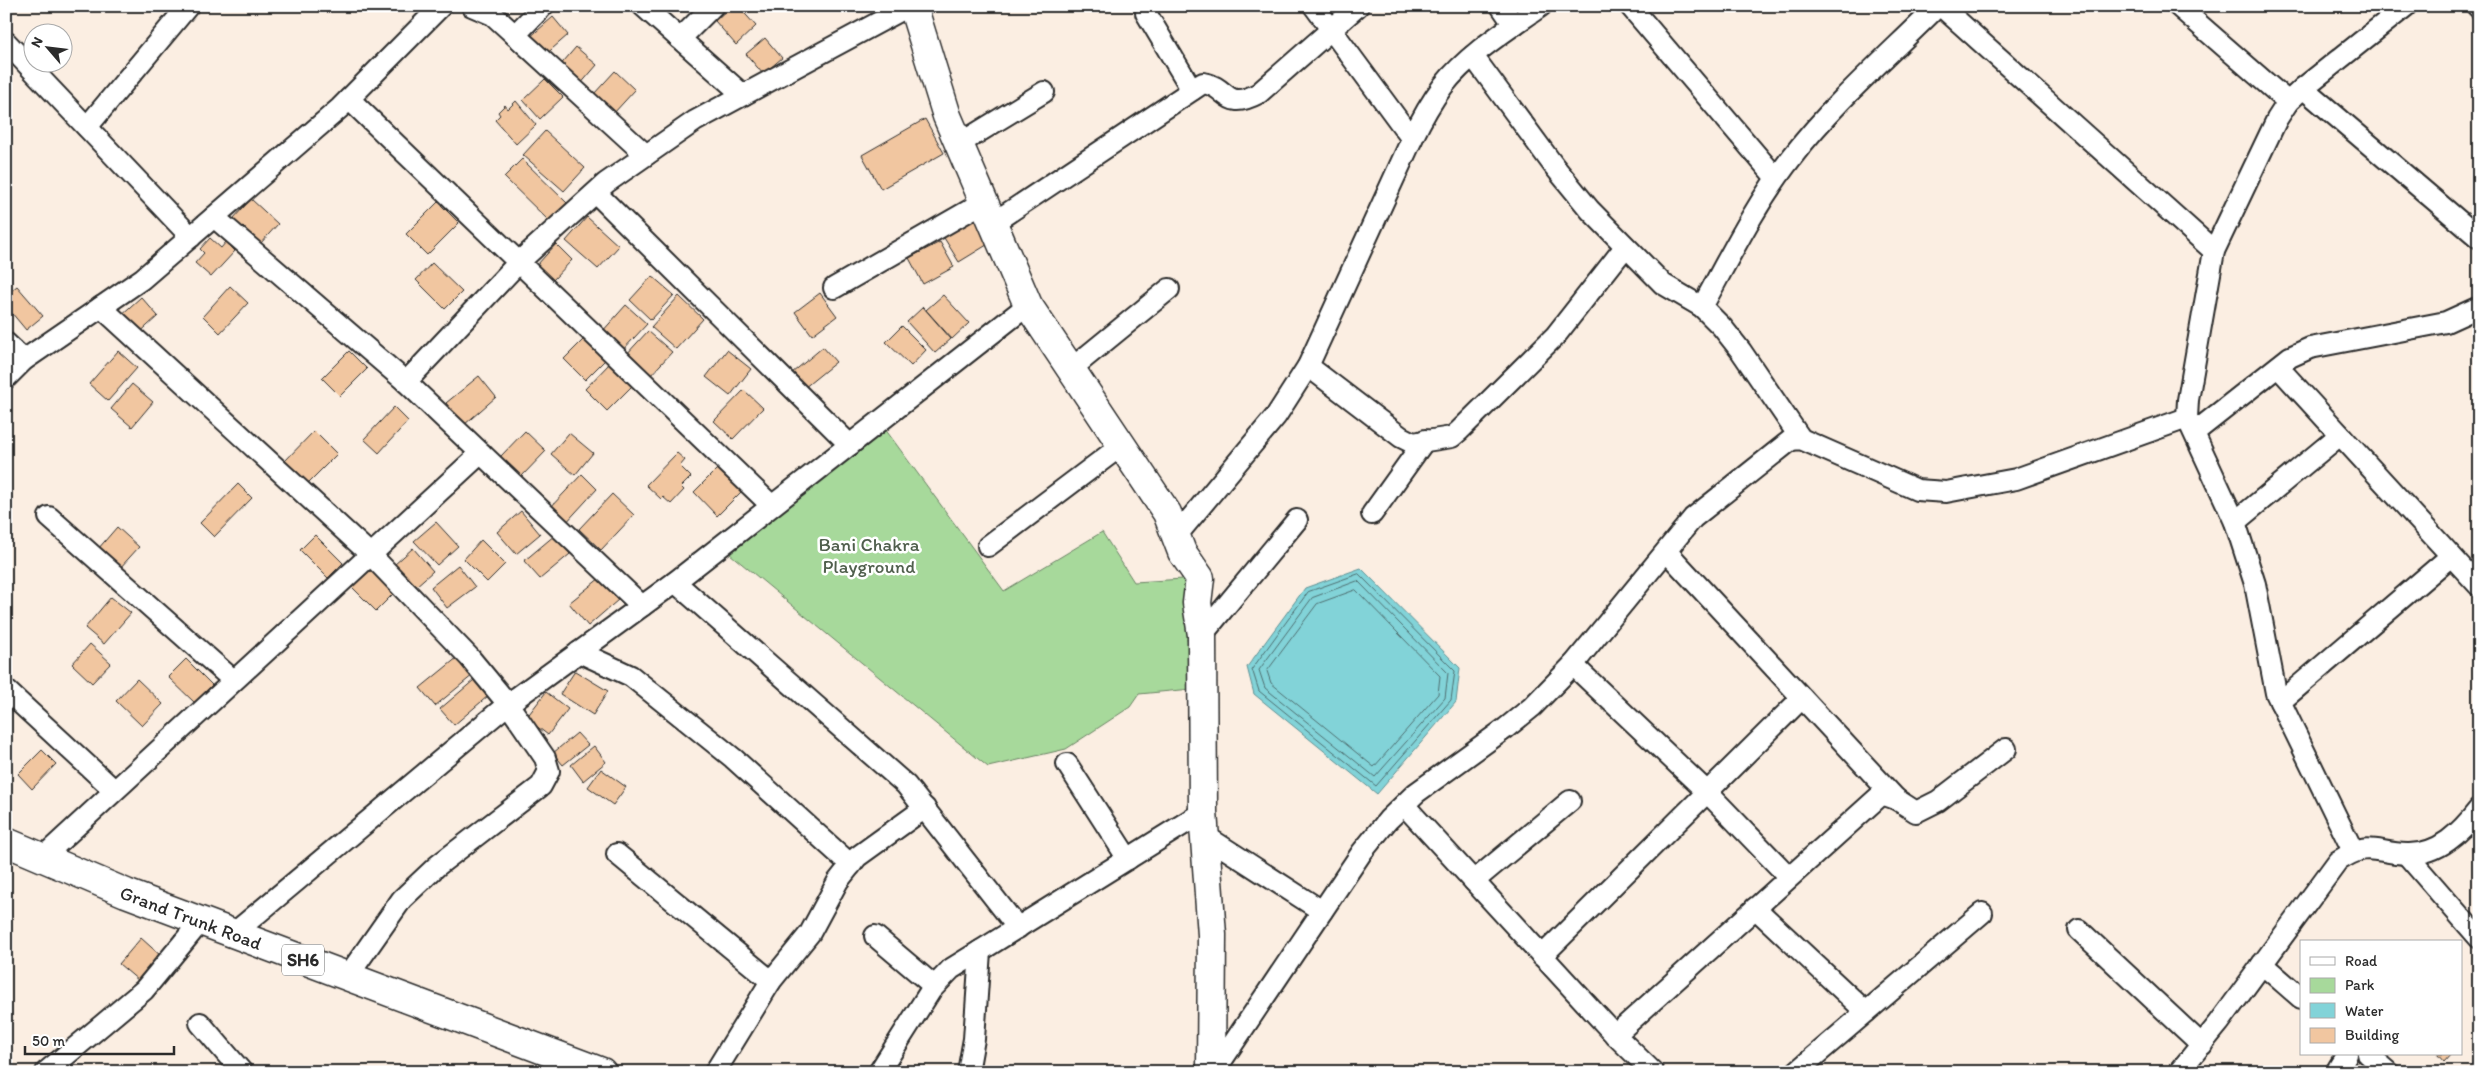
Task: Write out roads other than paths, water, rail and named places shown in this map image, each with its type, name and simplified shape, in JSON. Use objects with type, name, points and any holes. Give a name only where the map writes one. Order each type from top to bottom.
[{"type":"street","points":[[87,127],[188,6]]},
{"type":"street","points":[[6,378],[24,360],[142,279],[349,99],[441,6]]},
{"type":"street","points":[[472,6],[493,16],[646,155]]},
{"type":"street","points":[[515,35],[543,6]]},
{"type":"street","points":[[643,6],[743,96]]},
{"type":"street","points":[[680,39],[714,6]]},
{"type":"street","points":[[406,382],[520,261],[596,193],[646,155],[695,121],[909,6]]},
{"type":"street","points":[[913,6],[947,116],[1028,305],[1168,513],[1182,552],[1200,578],[1197,603],[1202,635],[1204,824],[1212,935],[1212,1072]]},
{"type":"street","points":[[1314,6],[1412,139]]},
{"type":"street","points":[[834,288],[989,212],[1203,83],[1213,84],[1223,94],[1244,101],[1259,93],[1358,6]]},
{"type":"street","points":[[1501,6],[1514,25]]},
{"type":"street","points":[[1176,536],[1276,416],[1308,366],[1412,139],[1429,106],[1444,84],[1474,56],[1541,6]]},
{"type":"street","points":[[1630,6],[1776,178]]},
{"type":"street","points":[[1702,307],[1776,178],[1815,129],[1939,6],[2214,251]]},
{"type":"street","points":[[2178,6],[2288,102]]},
{"type":"street","points":[[2353,851],[2276,693],[2255,584],[2235,522],[2191,425],[2188,400],[2214,251],[2277,119],[2288,102],[2303,88],[2406,6]]},
{"type":"street","points":[[1145,8],[1192,90]]},
{"type":"street","points":[[7,44],[191,237]]},
{"type":"street","points":[[1474,56],[1572,189],[1625,247],[1663,284],[1702,307],[1741,351],[1801,439]]},
{"type":"street","points":[[2303,88],[2479,238]]},
{"type":"street","points":[[959,144],[1044,92]]},
{"type":"street","points":[[349,99],[520,261],[771,505]]},
{"type":"street","points":[[596,193],[850,445]]},
{"type":"street","points":[[214,217],[406,382],[642,606]]},
{"type":"street","points":[[1308,366],[1401,437],[1413,443],[1452,437],[1556,335],[1625,247]]},
{"type":"street","points":[[1072,369],[1168,289]]},
{"type":"street","points":[[233,934],[508,704],[675,582],[1028,305]]},
{"type":"street","points":[[100,307],[370,554],[470,658],[508,704],[545,758],[549,771],[546,779],[540,786],[437,866],[402,899],[348,976]]},
{"type":"street","points":[[1212,1072],[1362,852],[1388,820],[1416,793],[1506,728],[1573,665],[1693,518],[1791,440],[1801,439],[1917,490],[1946,492],[2016,479],[2191,425],[2290,357],[2310,348],[2446,322],[2479,307]]},
{"type":"street","points":[[6,343],[24,360]]},
{"type":"street","points":[[2278,367],[2479,586]]},
{"type":"street","points":[[2235,522],[2340,435]]},
{"type":"street","points":[[1372,514],[1425,440]]},
{"type":"street","points":[[988,546],[1122,445]]},
{"type":"street","points":[[43,857],[481,453]]},
{"type":"street","points":[[49,517],[234,680]]},
{"type":"street","points":[[1202,635],[1297,520]]},
{"type":"street","points":[[1667,552],[1896,799]]},
{"type":"street","points":[[2280,702],[2451,556]]},
{"type":"street","points":[[675,582],[906,785],[1018,928]]},
{"type":"street","points":[[579,652],[632,676],[740,764],[851,864]]},
{"type":"street","points":[[1573,665],[1707,792],[1789,877]]},
{"type":"street","points":[[6,690],[114,790]]},
{"type":"street","points":[[1542,956],[1802,698]]},
{"type":"street","points":[[1614,1035],[1882,794],[1896,799],[1916,812],[1926,808],[2006,749]]},
{"type":"street","points":[[1067,764],[1128,859]]},
{"type":"street","points":[[1474,881],[1570,801]]},
{"type":"street","points":[[1404,805],[1614,1035],[1653,1072]]},
{"type":"street","points":[[715,1072],[771,981],[810,933],[838,881],[851,864],[925,808]]},
{"type":"street","points":[[2179,1072],[2202,1045],[2338,861],[2353,851],[2372,847],[2406,854],[2426,853],[2440,847],[2458,834],[2479,809]]},
{"type":"street","points":[[878,1072],[907,1024],[934,986],[951,969],[1128,859],[1204,824]]},
{"type":"street","points":[[1204,824],[1322,911]]},
{"type":"street","name":"Grand Trunk Road","points":[[6,842],[126,893],[348,976],[569,1066],[602,1072]]},
{"type":"street","points":[[617,854],[771,981]]},
{"type":"street","points":[[2406,854],[2479,938]]},
{"type":"street","points":[[1755,908],[1866,1012]]},
{"type":"street","points":[[1796,1072],[1982,913]]},
{"type":"street","points":[[46,1072],[144,990],[201,921]]},
{"type":"street","points":[[2079,930],[2202,1045]]},
{"type":"street","points":[[875,936],[934,986]]},
{"type":"street","points":[[968,1072],[974,1039],[980,951]]},
{"type":"street","points":[[2262,964],[2300,997]]},
{"type":"street","points":[[200,1023],[242,1072]]},
{"type":"street","points":[[2336,1072],[2346,1056]]},
{"type":"street","points":[[2370,1056],[2389,1072]]},
{"type":"water","points":[[1361,568],[1460,668],[1456,702],[1377,794],[1254,694],[1247,667],[1305,588]]},
{"type":"park label","name":"Bani Chakra Playground","points":[[869,555]]}]
